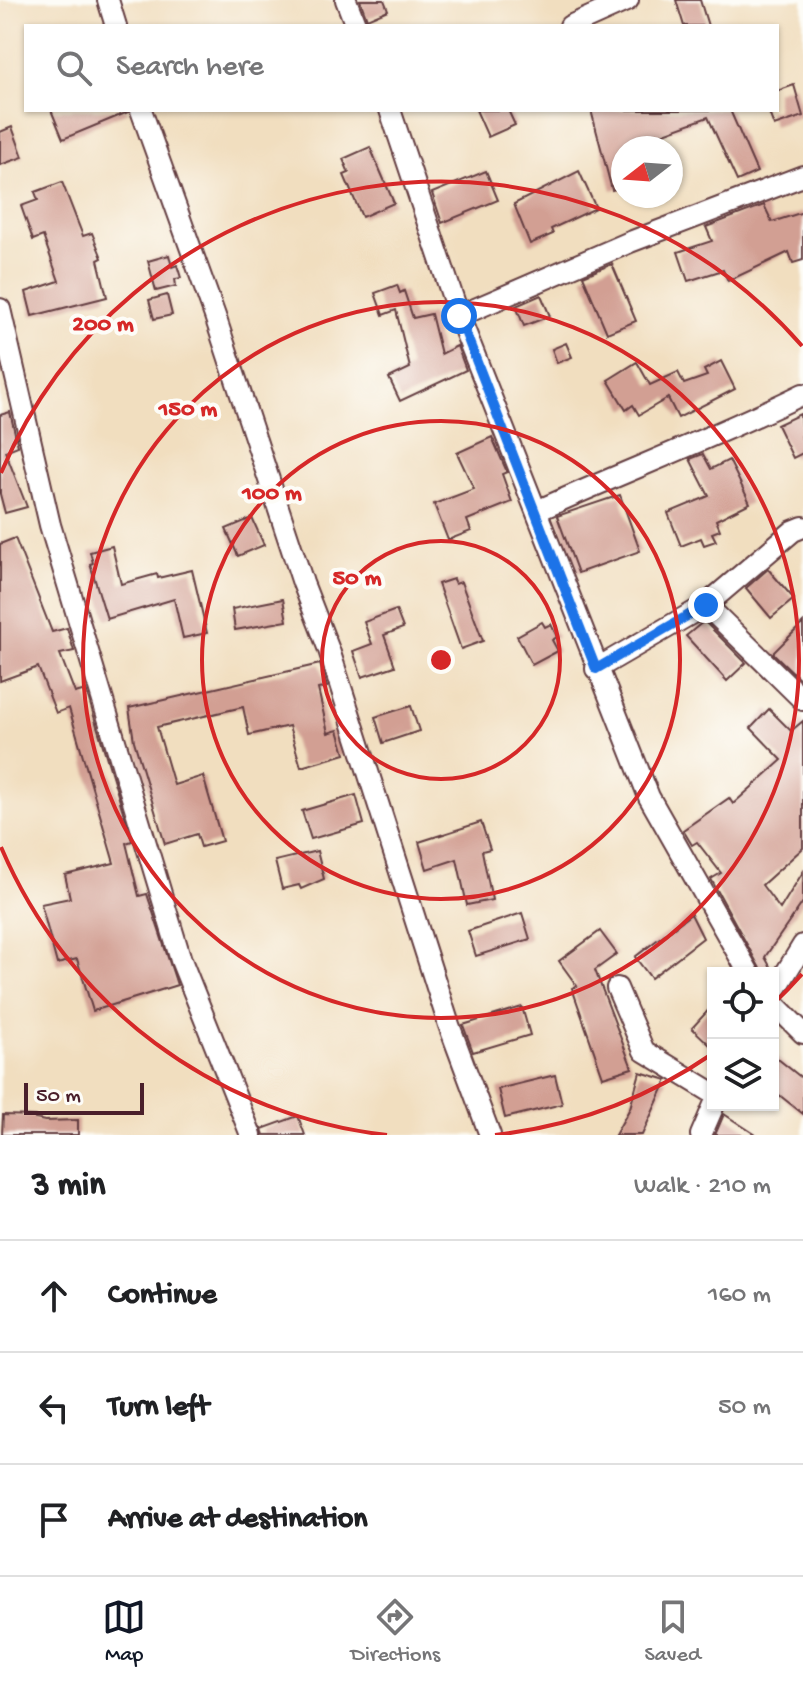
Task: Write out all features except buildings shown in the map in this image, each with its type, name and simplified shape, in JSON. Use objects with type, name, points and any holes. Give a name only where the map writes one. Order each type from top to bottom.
[{"type":"street","points":[[108,0],[115,24]]},
{"type":"street","points":[[346,0],[355,24]]},
{"type":"street","points":[[574,24],[628,0]]},
{"type":"street","points":[[142,112],[215,316],[303,583],[329,650],[449,1025],[490,1135]]},
{"type":"street","points":[[391,112],[459,316],[649,797],[746,967]]},
{"type":"street","points":[[459,316],[630,242],[803,176]]},
{"type":"street","points":[[0,309],[50,525],[181,960],[251,1135]]},
{"type":"street","points":[[537,511],[626,470],[736,427],[803,394]]},
{"type":"street","points":[[596,669],[706,605],[787,536],[803,527]]},
{"type":"street","points":[[706,605],[803,700]]},
{"type":"street","points":[[779,984],[803,945]]},
{"type":"street","points":[[617,988],[644,1051],[707,1089]]},
{"type":"street","points":[[779,1009],[803,1033]]},
{"type":"street","points":[[701,1135],[711,1111]]},
{"type":"route","points":[[459,316],[596,669],[706,605]]}]
